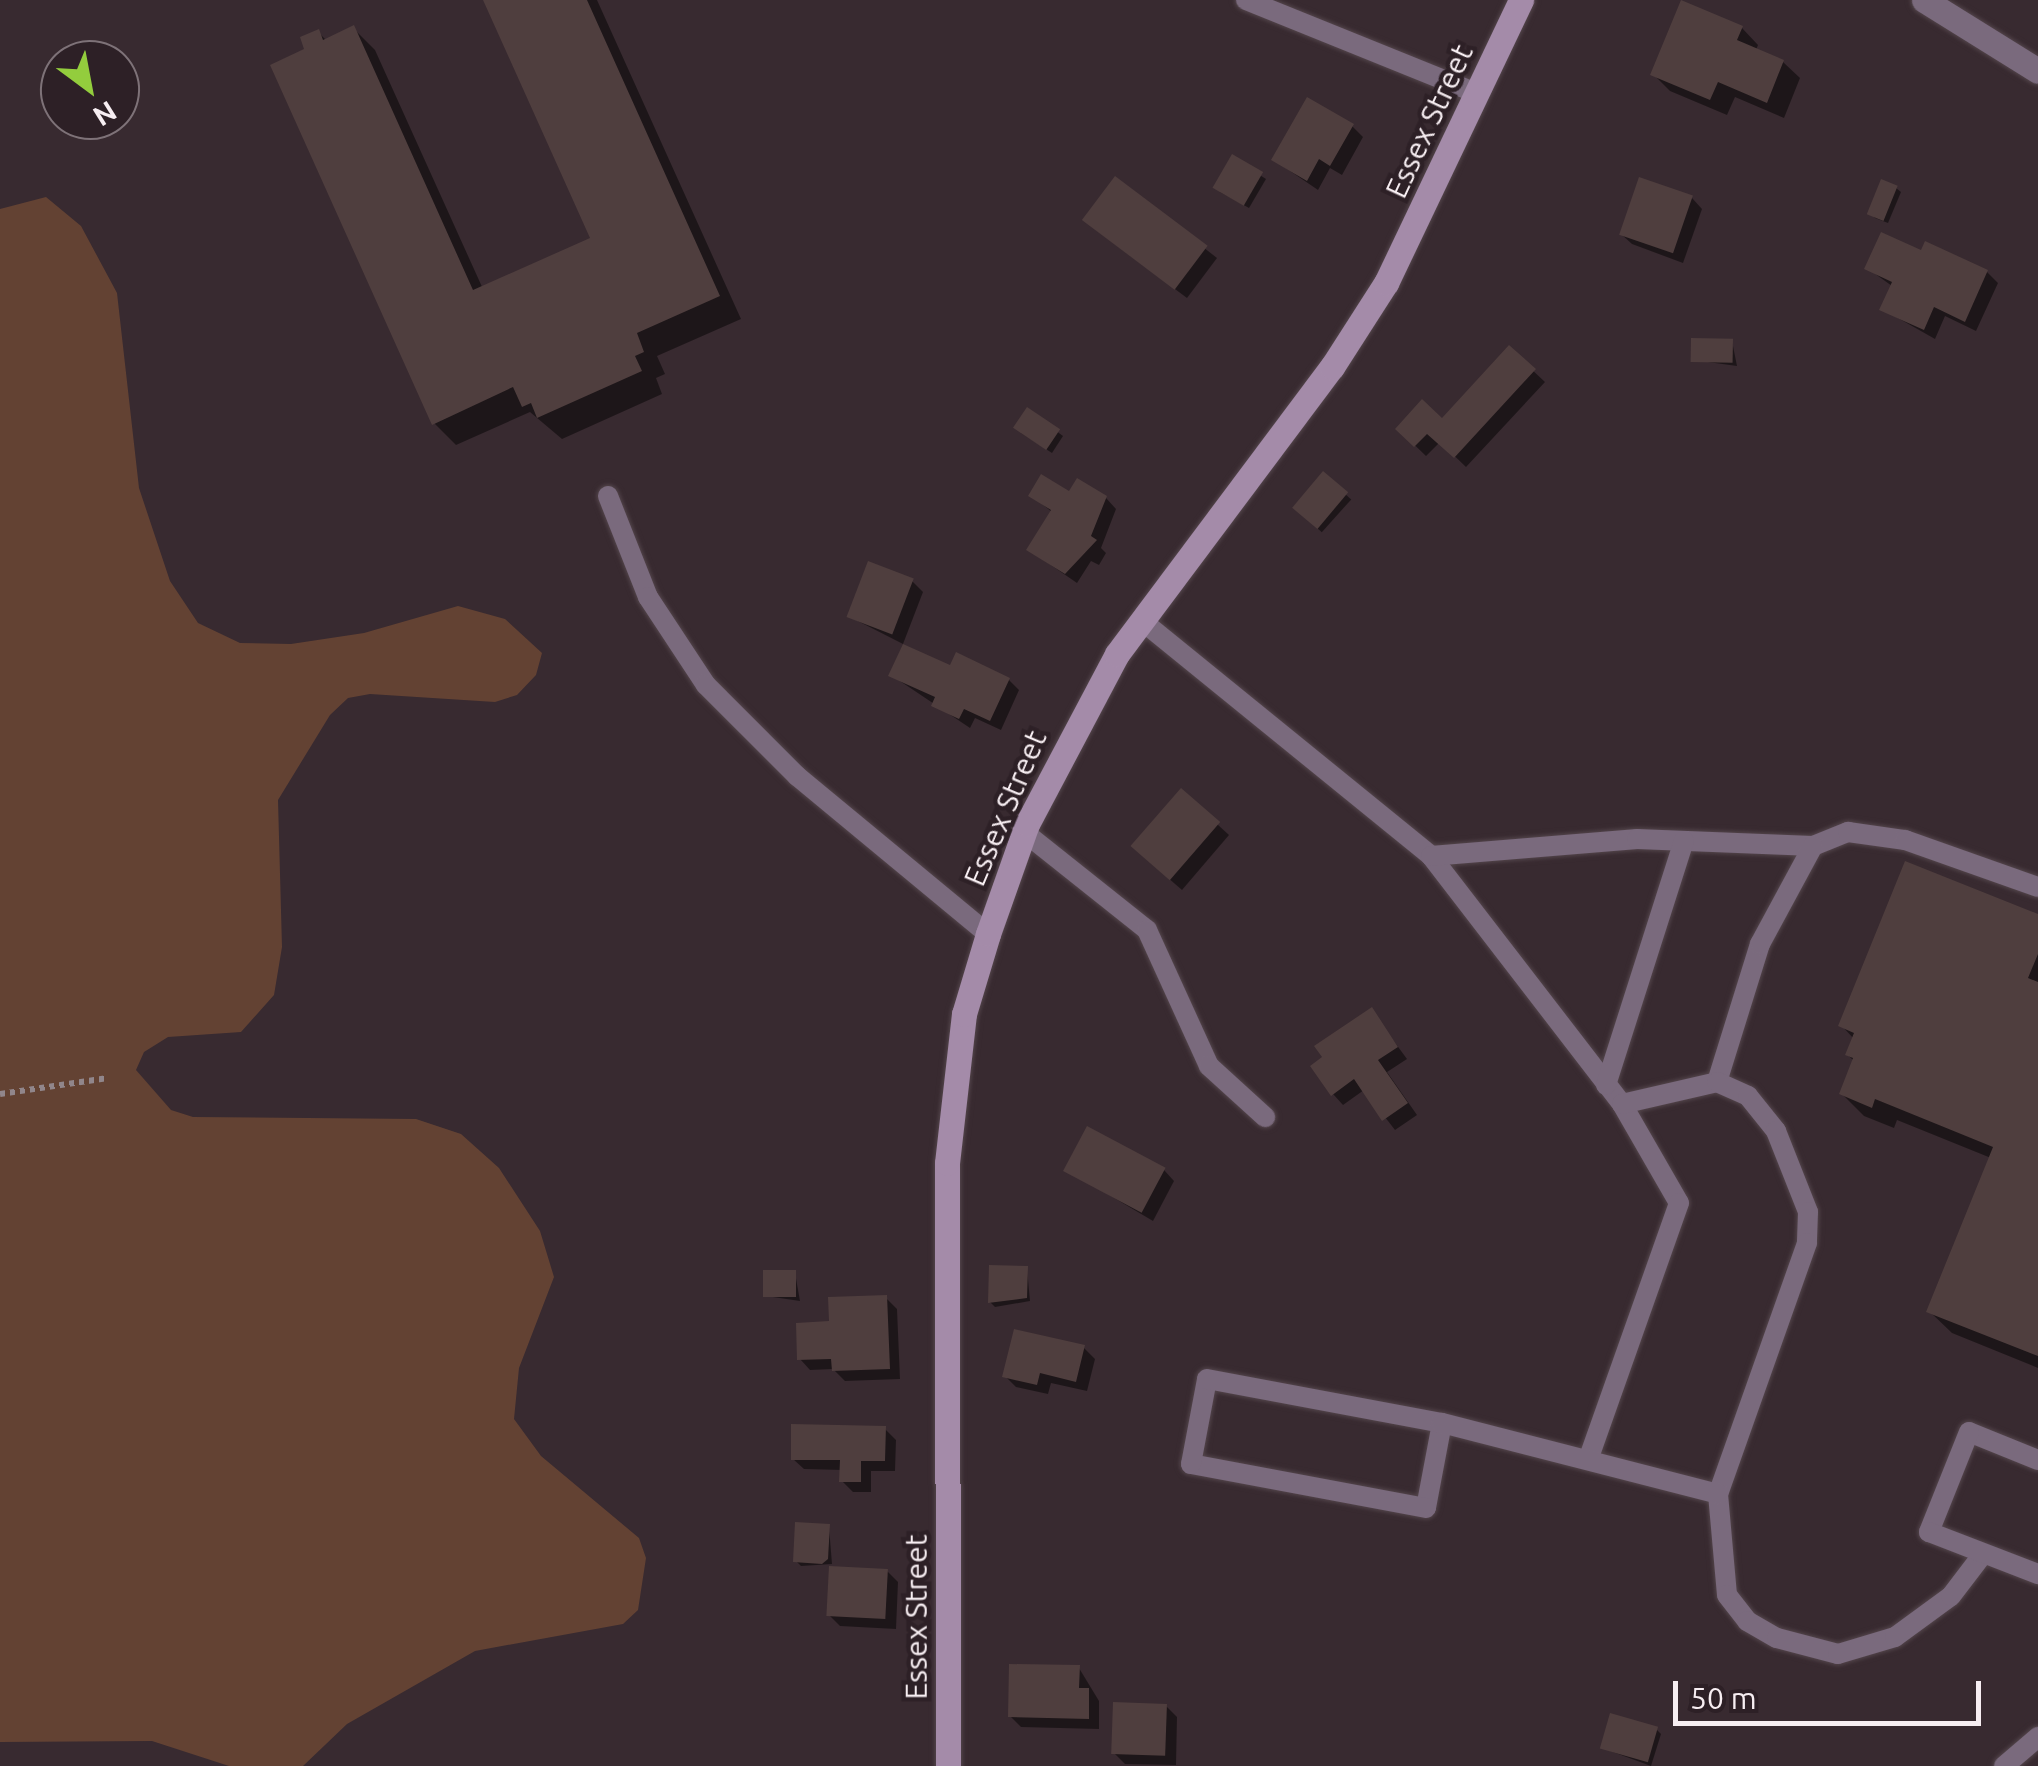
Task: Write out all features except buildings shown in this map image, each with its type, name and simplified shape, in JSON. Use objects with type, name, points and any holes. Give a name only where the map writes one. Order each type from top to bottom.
[{"type":"main road","name":"Essex Street","points":[[948,1766],[947,1163],[964,1014],[988,934],[1024,832],[1072,734],[1141,620],[1332,367],[1386,283],[1521,0]]},
{"type":"street","points":[[1924,0],[2038,71]]},
{"type":"lane","points":[[1246,0],[1479,94]]},
{"type":"lane","points":[[608,496],[648,597],[706,685],[797,776],[988,934]]},
{"type":"lane","points":[[1141,620],[1430,856],[1622,1104],[1679,1203],[1590,1456]]},
{"type":"lane","points":[[1024,832],[1147,930],[1209,1066],[1265,1116]]},
{"type":"lane","points":[[1430,856],[1684,841],[1814,846],[1848,832],[1905,840],[2038,887]]},
{"type":"lane","points":[[1606,1085],[1684,841]]},
{"type":"lane","points":[[1717,1082],[1760,944],[1814,846]]},
{"type":"lane","points":[[1622,1104],[1717,1082],[1748,1096],[1776,1131],[1808,1212],[1807,1243],[1718,1494],[1727,1594],[1747,1621],[1777,1638],[1838,1654],[1895,1637],[1951,1596],[1984,1554]]},
{"type":"lane","points":[[1442,1423],[1426,1508],[1190,1464],[1206,1379],[1442,1423],[1590,1456],[1718,1494]]},
{"type":"lane","points":[[2038,1460],[1969,1432],[1929,1532],[2038,1574]]},
{"type":"lane","points":[[2004,1766],[2038,1736]]},
{"type":"path","points":[[0,1094],[108,1078]]},
{"type":"shaded area","points":[[46,197],[81,226],[117,293],[139,488],[170,581],[198,623],[240,643],[291,644],[364,633],[458,606],[505,619],[542,653],[536,675],[517,695],[495,702],[370,694],[348,698],[330,715],[278,800],[282,947],[274,995],[241,1032],[168,1037],[144,1052],[136,1070],[171,1110],[193,1117],[416,1119],[461,1134],[499,1168],[540,1231],[554,1277],[519,1368],[514,1419],[541,1456],[639,1538],[646,1558],[638,1610],[623,1624],[475,1651],[347,1724],[303,1766],[229,1766],[152,1741],[0,1742],[0,209]]}]
